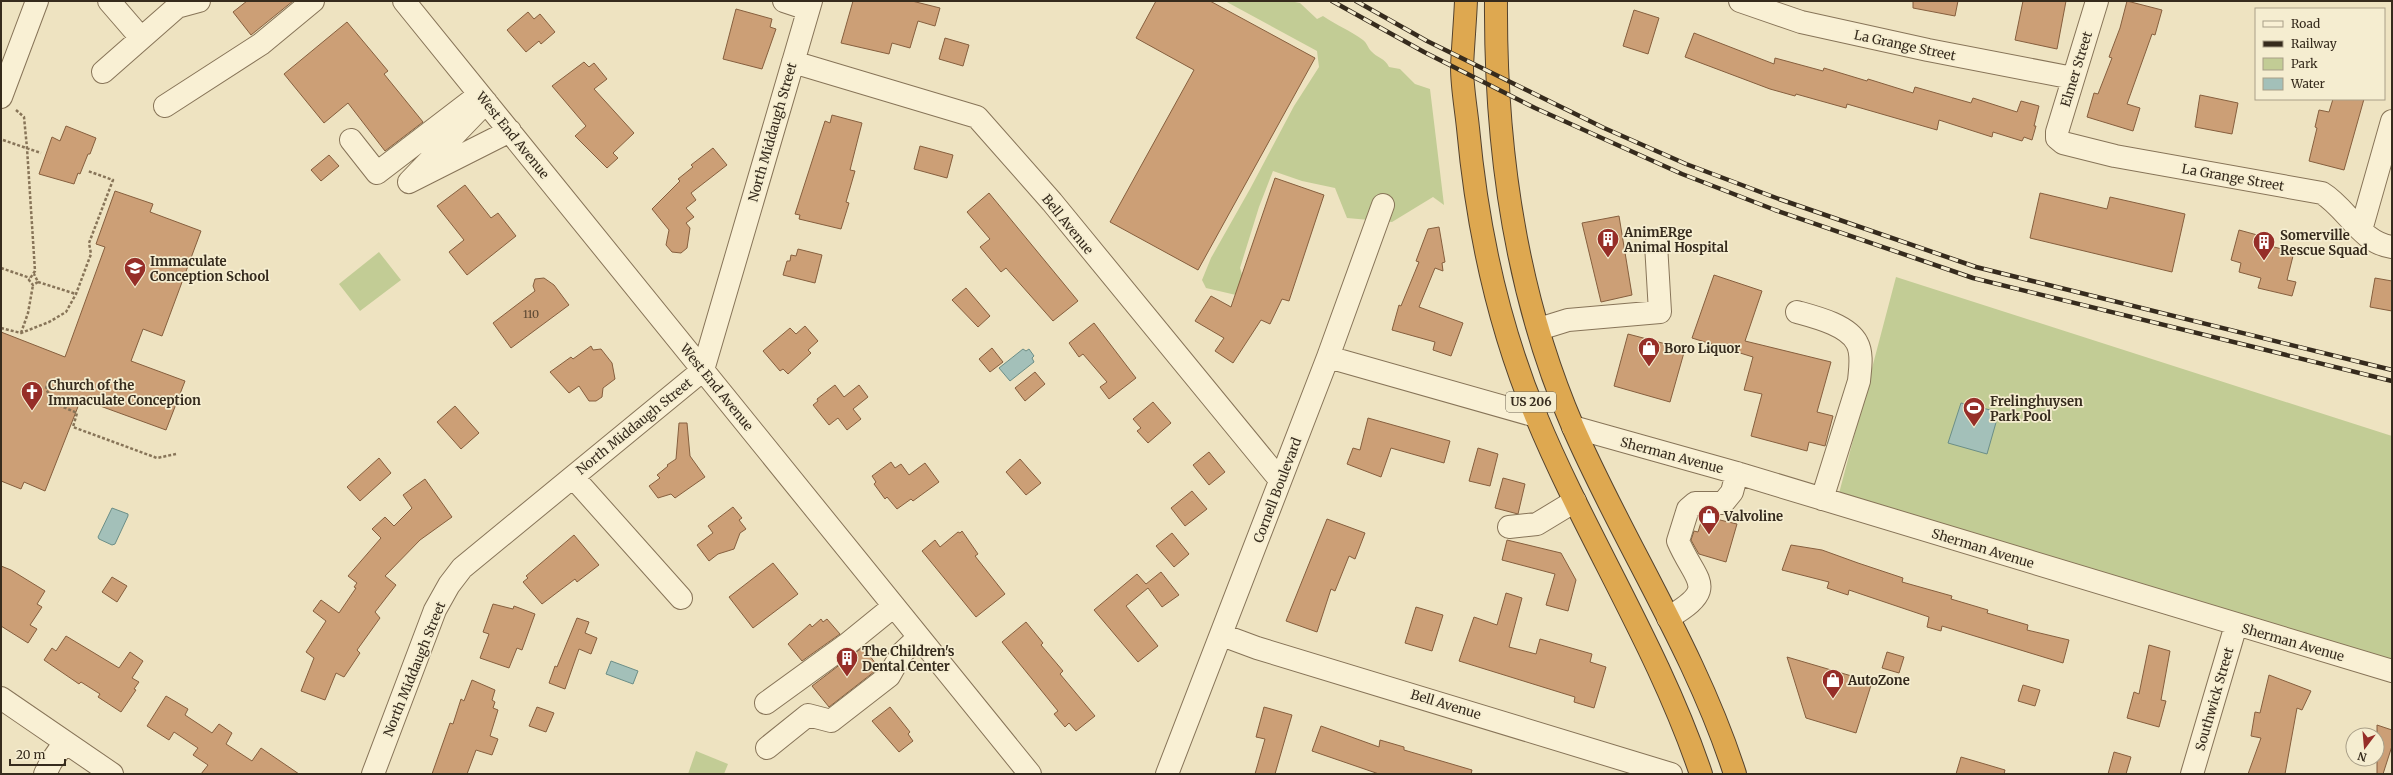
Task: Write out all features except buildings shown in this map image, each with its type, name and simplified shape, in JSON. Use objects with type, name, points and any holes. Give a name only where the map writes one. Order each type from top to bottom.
[{"type":"highway","name":"US 206","points":[[1466,1],[1462,68],[1470,150],[1478,206],[1501,311],[1515,360],[1536,416],[1575,501],[1651,652],[1691,743],[1701,774]]},
{"type":"highway","name":"US 206","points":[[1496,1],[1497,84],[1507,189],[1518,251],[1539,329],[1573,427],[1668,618],[1713,716],[1735,774]]},
{"type":"street","points":[[8,103],[37,1]]},
{"type":"street","points":[[109,1],[141,38]]},
{"type":"street","points":[[102,72],[177,7],[199,1]]},
{"type":"street","points":[[165,106],[261,44],[313,1]]},
{"type":"street","name":"West End Avenue","points":[[404,1],[1030,774]]},
{"type":"street","points":[[784,1],[810,5]]},
{"type":"street","name":"La Grange Street","points":[[1740,1],[1801,22],[1928,50],[2073,78]]},
{"type":"street","name":"Elmer Street","points":[[2057,138],[2057,132],[2097,1]]},
{"type":"street","name":"North Middaugh Street","points":[[373,774],[435,610],[449,586],[462,568],[703,370],[810,5]]},
{"type":"street","name":"Bell Avenue","points":[[793,62],[977,117],[1052,202],[1280,480]]},
{"type":"street","points":[[483,98],[409,182],[510,131]]},
{"type":"street","points":[[351,140],[377,173],[483,98]]},
{"type":"street","points":[[2361,230],[2392,121]]},
{"type":"street","name":"La Grange Street","points":[[2057,138],[2063,143],[2115,156],[2322,193],[2332,199],[2361,230],[2376,243],[2392,247]]},
{"type":"street","name":"Cornell Boulevard","points":[[1168,774],[1328,357],[1383,205]]},
{"type":"street","points":[[1539,329],[1568,320],[1660,312],[1656,244]]},
{"type":"street","points":[[1797,312],[1836,324],[1857,342],[1861,360],[1859,381],[1822,499]]},
{"type":"street","points":[[1328,357],[1536,416]]},
{"type":"street","name":"Sherman Avenue","points":[[1573,427],[1737,473],[2392,671]]},
{"type":"street","points":[[1668,618],[1691,605],[1700,587],[1697,572],[1678,541],[1688,509],[1695,503],[1723,503],[1732,492],[1737,473]]},
{"type":"street","points":[[573,477],[681,598]]},
{"type":"street","points":[[1509,527],[1537,524],[1575,501]]},
{"type":"street","points":[[766,703],[846,645],[894,606]]},
{"type":"street","name":"Southwick Street","points":[[2192,774],[2236,625]]},
{"type":"street","name":"Bell Avenue","points":[[1222,635],[1257,648],[1433,700],[1671,774]]},
{"type":"street","points":[[767,748],[808,715],[831,721],[889,676],[902,653],[919,637]]},
{"type":"street","points":[[1,698],[112,774]]},
{"type":"street","points":[[45,774],[51,762],[65,742]]},
{"type":"path","points":[[8,103],[24,117],[34,274],[38,282],[76,294]]},
{"type":"path","points":[[3,140],[40,153]]},
{"type":"path","points":[[1,328],[21,333],[49,322],[66,312],[76,294],[91,254],[89,243],[113,180],[88,171]]},
{"type":"path","points":[[1,268],[30,278]]},
{"type":"path","points":[[30,278],[34,274]]},
{"type":"path","points":[[21,333],[28,313],[33,285],[29,280],[30,278]]},
{"type":"path","points":[[33,285],[38,282]]},
{"type":"path","points":[[48,381],[46,389],[54,403],[77,413],[74,427],[157,458],[176,454]]},
{"type":"green space","points":[[1225,1],[1290,1],[1300,3],[1317,19],[1323,16],[1363,40],[1371,51],[1389,67],[1400,69],[1415,84],[1430,89],[1444,205],[1433,197],[1392,222],[1347,218],[1335,188],[1302,181],[1273,171],[1259,207],[1240,268],[1248,294],[1236,295],[1206,288],[1202,280],[1211,258],[1294,106],[1319,67],[1317,51]]},
{"type":"green space","points":[[379,252],[401,280],[360,311],[339,284]]},
{"type":"green space","points":[[1896,277],[2392,436],[2392,666],[1837,501]]},
{"type":"green space","points":[[696,751],[728,764],[724,774],[688,774]]},
{"type":"water","points":[[1023,349],[1026,351],[1029,349],[1034,356],[1032,358],[1034,362],[1010,381],[999,368]]},
{"type":"water","name":"Frelinghuysen Park Pool","points":[[1961,403],[1999,412],[1987,454],[1948,443]]},
{"type":"water","points":[[112,508],[128,514],[128,516],[115,544],[112,545],[99,539],[98,537]]},
{"type":"water","points":[[611,661],[638,671],[633,684],[606,674]]},
{"type":"railway","points":[[1332,1],[1424,52],[1535,108],[1682,174],[1775,210],[1973,278],[2392,381]]},
{"type":"railway","points":[[1356,1],[1427,41],[1604,128],[1686,164],[1779,199],[1976,267],[2392,370]]},
{"type":"place","name":"AnimERge Animal Hospital","points":[[1608,258]]},
{"type":"place","name":"Somerville Rescue Squad","points":[[2264,262]]},
{"type":"place","name":"Immaculate Conception School","points":[[135,288]]},
{"type":"place","name":"Boro Liquor","points":[[1649,368]]},
{"type":"place","name":"Church of the Immaculate Conception","points":[[32,412]]},
{"type":"place","name":"Frelinghuysen Park Pool","points":[[1974,428]]},
{"type":"place","name":"Valvoline","points":[[1709,536]]},
{"type":"place","name":"The Children's Dental Center","points":[[847,678]]},
{"type":"place","name":"AutoZone","points":[[1833,700]]}]
